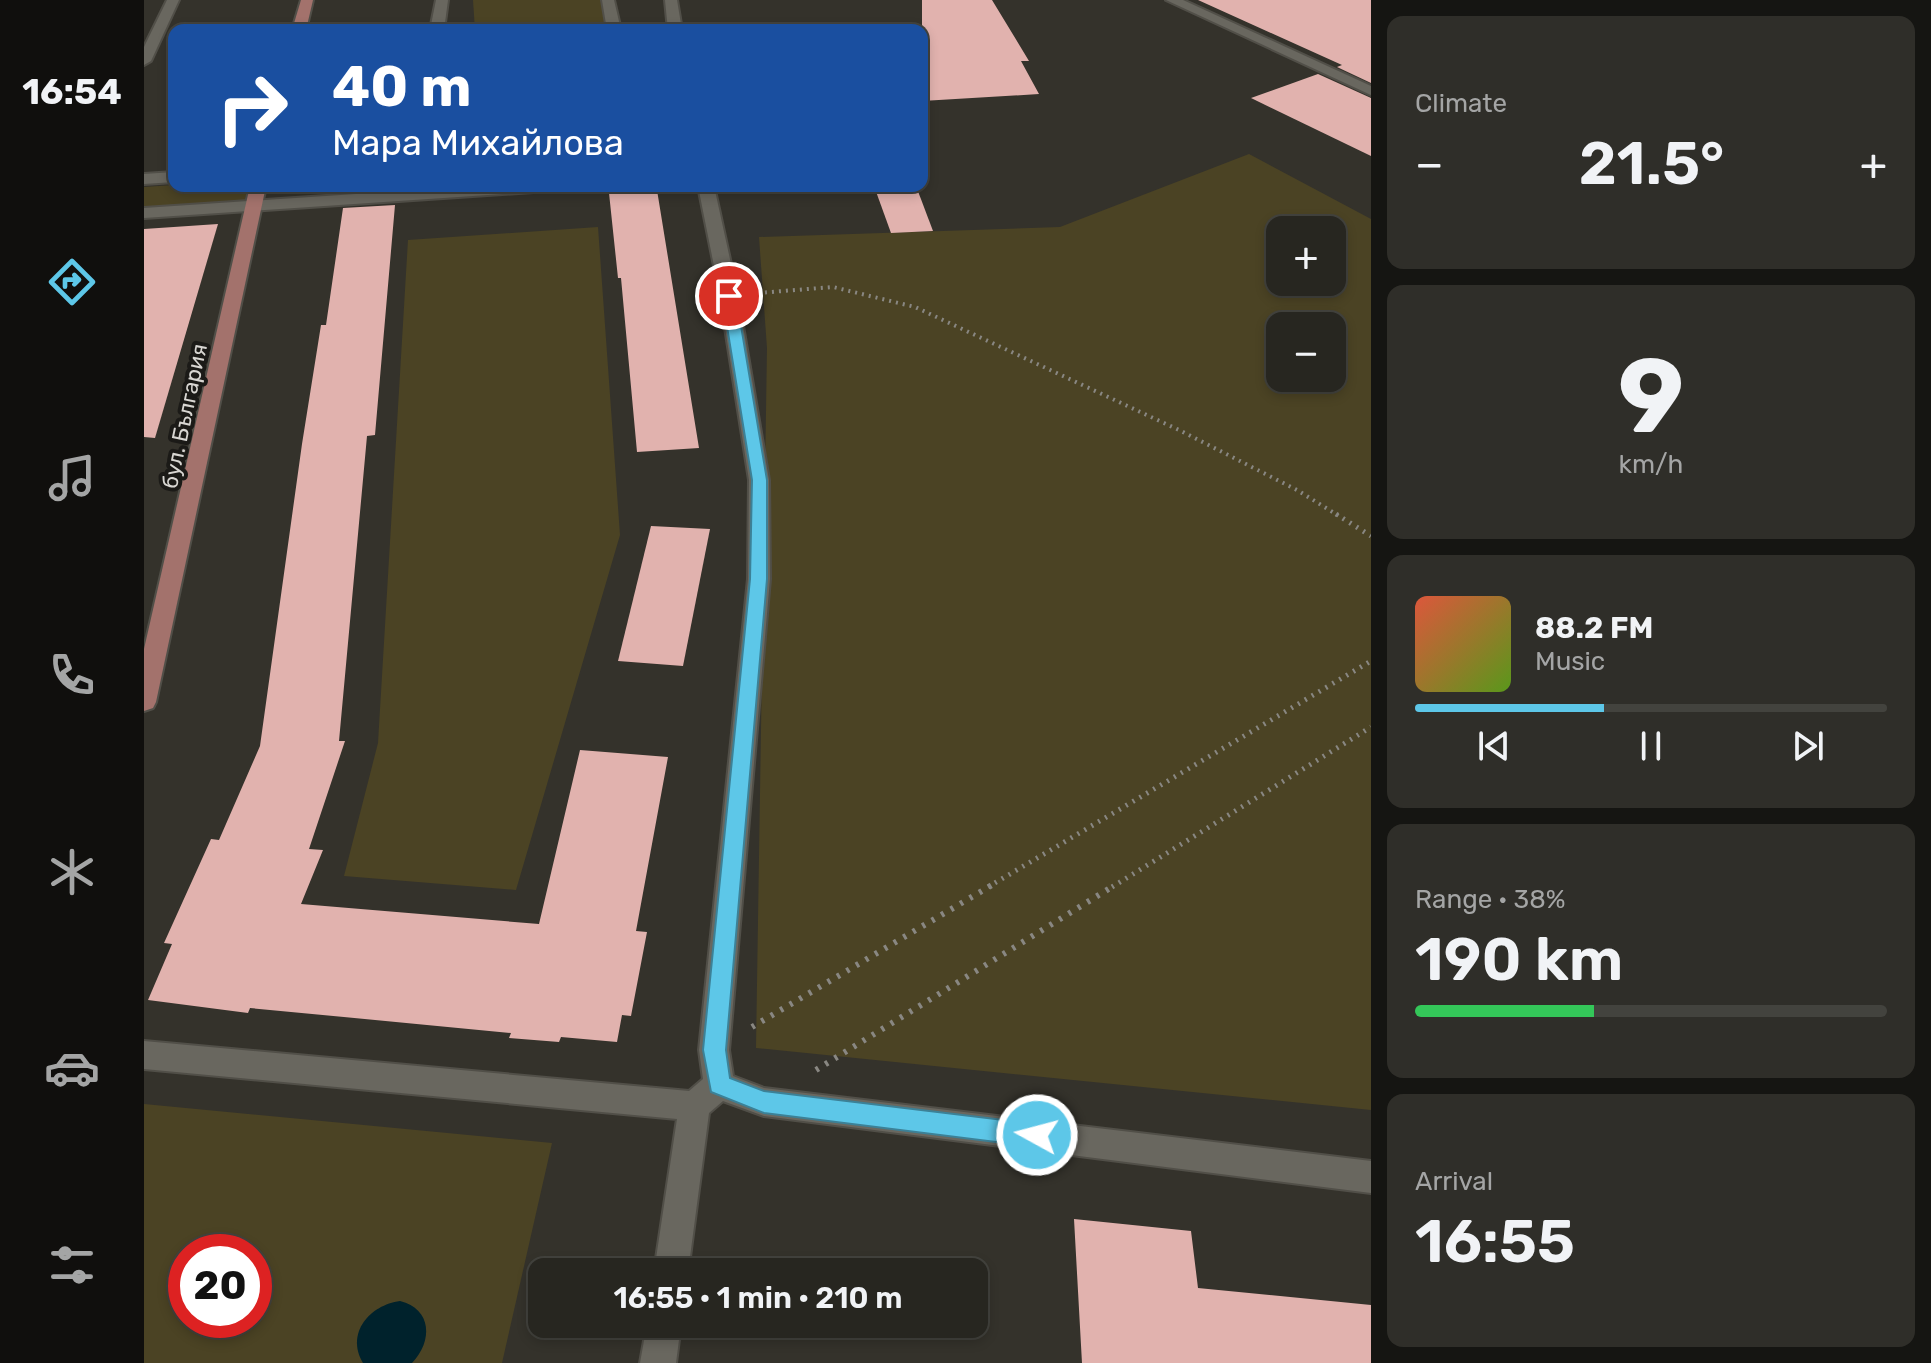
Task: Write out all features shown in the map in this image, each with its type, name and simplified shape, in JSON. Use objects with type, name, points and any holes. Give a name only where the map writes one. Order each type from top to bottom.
[{"type":"main road","points":[[301,24],[307,0]]},
{"type":"main road","name":"бул. България","points":[[144,702],[257,192]]},
{"type":"street","points":[[144,61],[173,0]]},
{"type":"street","points":[[438,24],[442,0]]},
{"type":"street","points":[[608,0],[613,24]]},
{"type":"street","points":[[671,0],[674,24]]},
{"type":"street","points":[[1172,0],[1371,91]]},
{"type":"street","points":[[144,179],[168,177]]},
{"type":"street","points":[[144,213],[464,192]]},
{"type":"street","points":[[707,192],[729,296],[759,480],[759,579],[714,1050],[719,1085]]},
{"type":"street","points":[[144,1055],[694,1106]]},
{"type":"street","points":[[719,1085],[764,1102],[1371,1177]]},
{"type":"street","points":[[673,1258],[694,1106],[719,1085]]},
{"type":"street","points":[[658,1363],[662,1338]]},
{"type":"path","points":[[729,296],[833,287],[915,307],[1179,430],[1297,490],[1371,536]]},
{"type":"path","points":[[714,1050],[1371,661]]},
{"type":"path","points":[[764,1102],[1371,727]]},
{"type":"shaded area","points":[[473,0],[601,0],[606,24],[475,24]]},
{"type":"shaded area","points":[[1249,154],[1371,219],[1371,1110],[756,1048],[767,348],[759,237],[1060,227]]},
{"type":"shaded area","points":[[168,185],[168,192],[247,192],[245,200],[144,207],[144,187]]},
{"type":"shaded area","points":[[325,192],[383,192],[325,196]]},
{"type":"shaded area","points":[[598,227],[620,535],[516,890],[344,876],[378,743],[408,240]]},
{"type":"shaded area","points":[[144,1104],[552,1143],[502,1363],[144,1363]]},
{"type":"water","points":[[400,1301],[411,1305],[423,1318],[426,1336],[419,1354],[412,1363],[363,1363],[357,1341],[364,1322],[379,1308]]},
{"type":"building","points":[[922,0],[992,0],[1029,61],[1021,61],[1039,94],[928,101],[928,24],[922,24]]},
{"type":"building","points":[[1198,0],[1371,0],[1371,83],[1337,67],[1342,65]]},
{"type":"building","points":[[1318,74],[1371,98],[1371,156],[1251,98]]},
{"type":"building","points":[[657,192],[699,448],[637,452],[621,278],[618,278],[609,193]]},
{"type":"building","points":[[876,192],[918,192],[933,231],[891,233]]},
{"type":"building","points":[[395,205],[375,435],[367,436],[339,741],[345,741],[309,849],[323,850],[301,904],[539,924],[580,750],[668,757],[636,931],[647,932],[631,1016],[622,1015],[617,1042],[561,1037],[559,1042],[509,1038],[511,1033],[250,1008],[248,1013],[148,1000],[172,944],[164,943],[211,839],[219,840],[260,746],[302,444],[321,325],[326,325],[343,208]]},
{"type":"building","points":[[218,224],[155,438],[144,437],[144,229]]},
{"type":"building","points":[[651,526],[710,529],[683,666],[618,661]]},
{"type":"building","points":[[1074,1219],[1191,1231],[1198,1288],[1371,1305],[1371,1363],[1082,1363]]},
{"type":"route","points":[[729,296],[759,480],[759,579],[714,1050],[719,1085],[764,1102],[1037,1135]]}]
